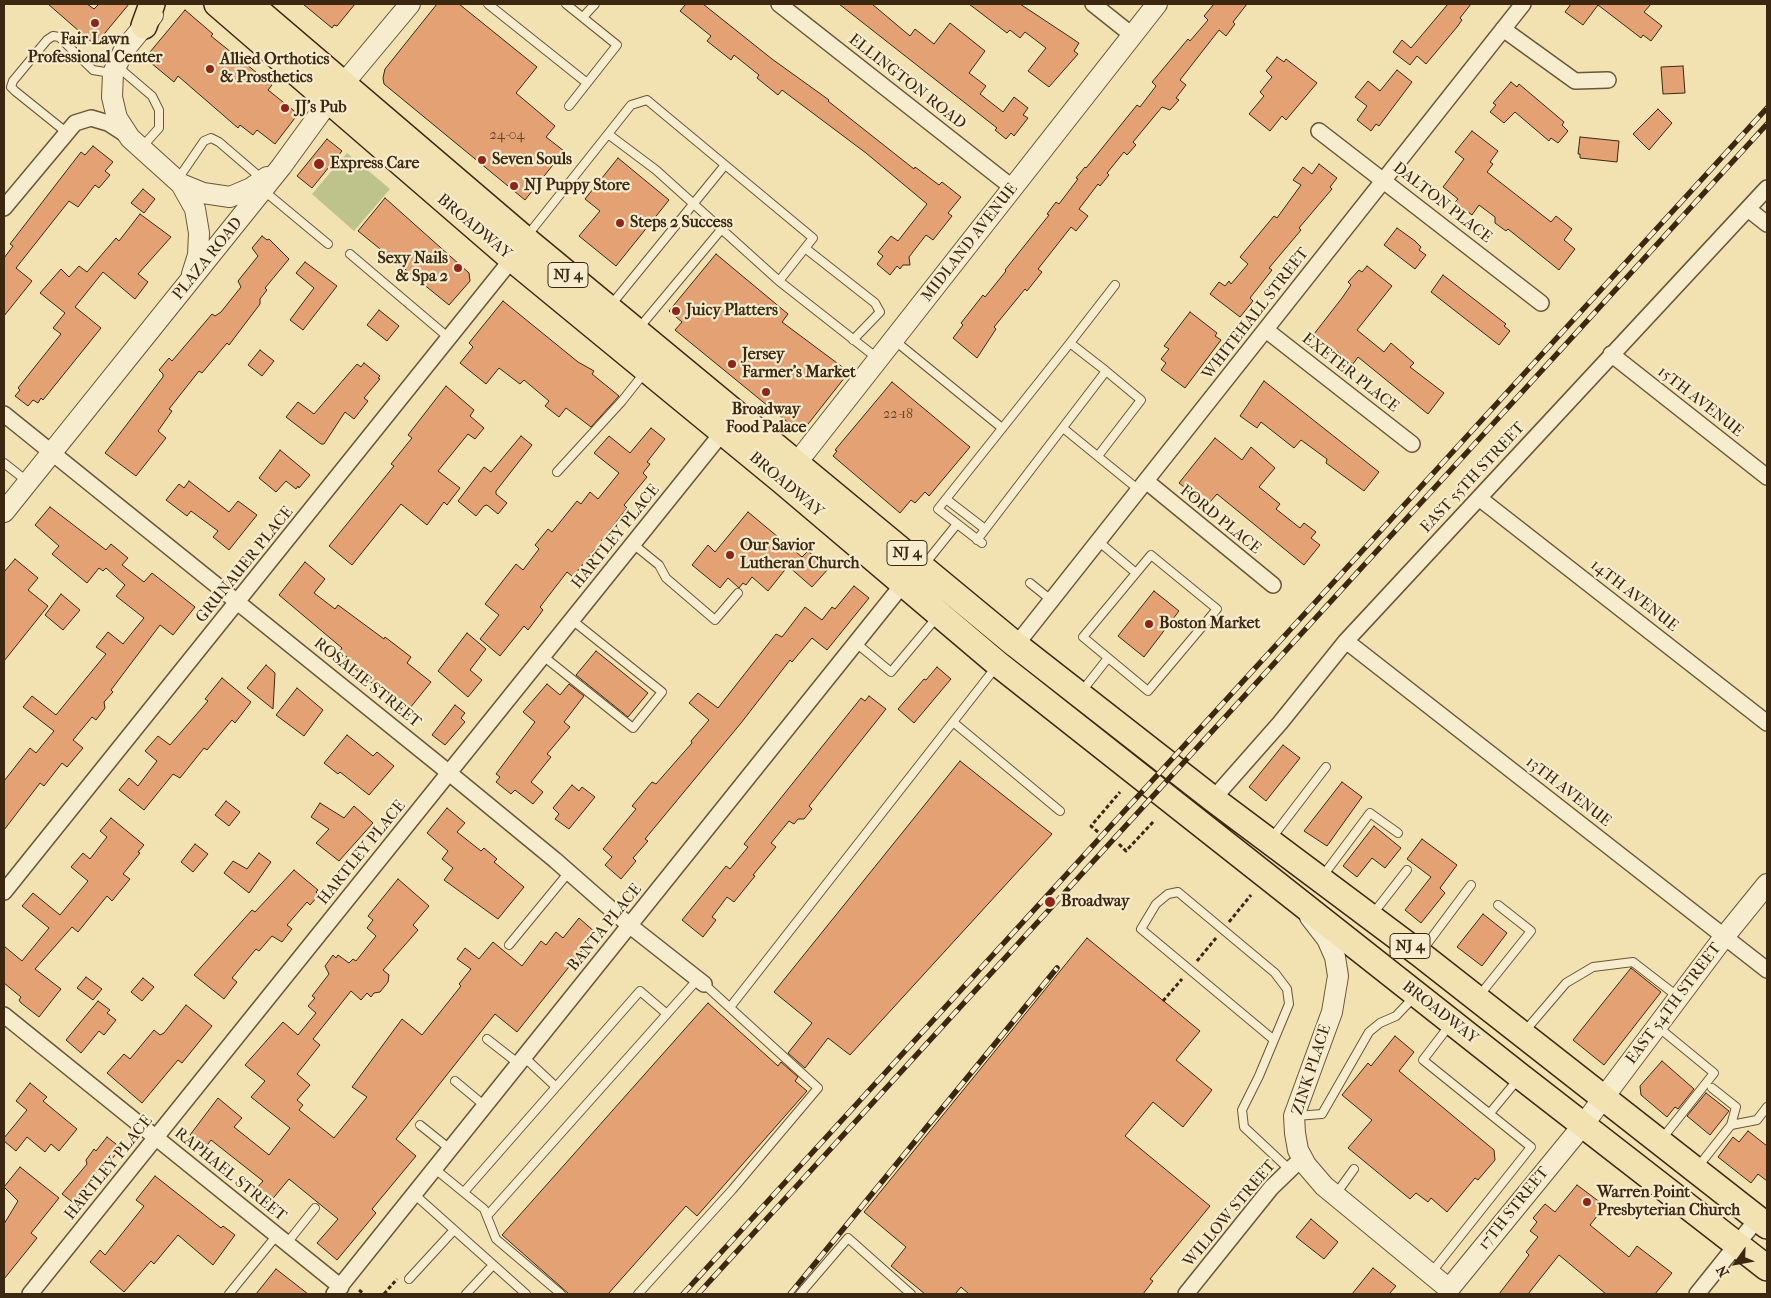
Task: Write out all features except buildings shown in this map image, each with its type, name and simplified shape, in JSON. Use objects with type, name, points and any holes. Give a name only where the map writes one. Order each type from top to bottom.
[{"type":"main road","name":"BROADWAY","points":[[217,4],[336,92],[519,249],[646,370],[722,433],[789,472],[923,567],[1016,645],[1270,842],[1321,878],[1420,954],[1763,1222]]},
{"type":"main road","name":"BROADWAY","points":[[250,4],[336,92]]},
{"type":"main road","name":"BROADWAY","points":[[519,249],[608,308],[636,331],[789,472],[903,584],[998,664],[1520,1076],[1767,1268]]},
{"type":"street","points":[[135,143],[117,118],[112,98],[115,69],[124,50],[148,15],[162,4]]},
{"type":"street","points":[[4,208],[66,132],[75,123],[91,118],[108,123],[135,143],[179,182],[203,194],[230,196],[263,185],[281,167],[336,92],[410,4]]},
{"type":"street","name":"ELLINGTON ROAD","points":[[779,4],[1013,188]]},
{"type":"street","points":[[1092,4],[1132,35]]},
{"type":"street","name":"MIDLAND AVENUE","points":[[789,472],[1157,4]]},
{"type":"street","name":"WHITEHALL STREET","points":[[1016,645],[1524,4]]},
{"type":"street","points":[[1503,29],[1575,81],[1608,80]]},
{"type":"street","name":"DALTON PLACE","points":[[1319,131],[1385,180],[1541,303]]},
{"type":"street","points":[[179,182],[195,209],[199,233],[198,255],[189,283]]},
{"type":"street","name":"PLAZA ROAD","points":[[4,512],[189,283],[263,185]]},
{"type":"street","name":"EAST 55TH STREET","points":[[1213,798],[1280,723],[1346,641],[1767,188]]},
{"type":"street","points":[[1748,209],[1767,224]]},
{"type":"street","name":"GRUNAUER PLACE","points":[[4,892],[519,249]]},
{"type":"street","name":"EXETER PLACE","points":[[1266,330],[1412,444]]},
{"type":"street","name":"15TH AVENUE","points":[[1611,354],[1767,477]]},
{"type":"street","name":"ROSALIE STREET","points":[[4,414],[449,772],[569,872],[629,925],[701,981]]},
{"type":"street","name":"HARTLEY PLACE","points":[[30,1294],[722,433]]},
{"type":"street","name":"FORD PLACE","points":[[1142,485],[1273,585]]},
{"type":"street","name":"14TH AVENUE","points":[[1478,498],[1767,723]]},
{"type":"street","name":"BANTA PLACE","points":[[338,1290],[903,584]]},
{"type":"street","name":"13TH AVENUE","points":[[1346,641],[1767,970]]},
{"type":"street","name":"EAST 54TH STREET","points":[[1583,1125],[1724,937],[1767,884]]},
{"type":"street","name":"ZINK PLACE","points":[[1287,892],[1316,923],[1326,939],[1335,957],[1338,976],[1332,1012],[1294,1116],[1296,1164],[1314,1176],[1430,1274],[1447,1292]]},
{"type":"street","name":"RAPHAEL STREET","points":[[4,1015],[282,1239],[338,1290]]},
{"type":"street","name":"17TH STREET","points":[[1447,1292],[1583,1125]]},
{"type":"street","name":"WILLOW STREET","points":[[1186,1294],[1271,1188],[1296,1164]]},
{"type":"street","points":[[1697,1294],[1737,1244],[1763,1222]]},
{"type":"lane","points":[[488,4],[587,84]]},
{"type":"lane","points":[[566,4],[617,45],[569,106]]},
{"type":"lane","points":[[584,17],[595,4]]},
{"type":"lane","points":[[66,132],[11,87],[13,80],[47,40],[53,36],[59,38],[93,70],[115,69],[152,96],[159,110],[159,128],[135,143]]},
{"type":"lane","points":[[519,249],[631,105],[647,100],[813,238],[779,281]]},
{"type":"lane","points":[[608,134],[656,170],[720,231],[779,281],[878,359]]},
{"type":"lane","points":[[179,182],[204,141],[211,138],[219,142],[328,244]]},
{"type":"lane","points":[[608,308],[725,165]]},
{"type":"lane","points":[[636,331],[720,231]]},
{"type":"lane","points":[[805,248],[875,303],[880,312],[854,340]]},
{"type":"lane","points":[[350,254],[449,338]]},
{"type":"lane","points":[[1106,371],[984,529],[979,541],[938,509],[1115,285]]},
{"type":"lane","points":[[894,340],[1002,428]]},
{"type":"lane","points":[[1070,343],[1141,400],[1098,456]]},
{"type":"lane","points":[[557,472],[622,401],[646,370]]},
{"type":"lane","points":[[1063,428],[1098,456],[1142,485]]},
{"type":"lane","points":[[4,464],[28,482]]},
{"type":"lane","points":[[946,499],[984,529]]},
{"type":"lane","points":[[923,567],[957,524]]},
{"type":"lane","points":[[1098,541],[1136,573]]},
{"type":"lane","points":[[633,544],[659,565],[666,578],[715,620],[738,593]]},
{"type":"lane","points":[[1151,554],[1217,609],[1148,692],[1108,658],[1083,637],[1151,554]]},
{"type":"lane","points":[[1030,583],[1050,600]]},
{"type":"lane","points":[[856,643],[891,672],[939,614]]},
{"type":"lane","points":[[543,656],[633,728],[662,692],[572,620]]},
{"type":"lane","points":[[1079,694],[1108,658]]},
{"type":"lane","points":[[731,1006],[998,664]]},
{"type":"lane","points":[[953,722],[1060,811]]},
{"type":"lane","points":[[1270,842],[1326,766]]},
{"type":"lane","points":[[1321,878],[1370,813],[1398,834]]},
{"type":"lane","points":[[1370,916],[1407,870]]},
{"type":"lane","points":[[509,945],[569,872]]},
{"type":"lane","points":[[1420,954],[1471,884]]},
{"type":"lane","points":[[1274,1040],[1141,929],[1156,904],[1168,894],[1178,892],[1275,973],[1287,989],[1289,1004],[1274,1040],[1242,1110],[1244,1127],[1296,1164]]},
{"type":"lane","points":[[1476,999],[1531,931],[1498,905]]},
{"type":"lane","points":[[1522,1035],[1566,984],[1593,967],[1634,962],[1679,998]]},
{"type":"lane","points":[[487,1216],[667,1014],[701,981],[731,1006],[818,1088],[732,1190],[638,1294]]},
{"type":"lane","points":[[464,1192],[640,991],[667,1014]]},
{"type":"lane","points":[[1294,1116],[1322,1114],[1368,1032],[1380,1023],[1396,1016],[1416,994]]},
{"type":"lane","points":[[1430,1274],[1532,1147],[1423,1060],[1452,1022]]},
{"type":"lane","points":[[1657,1026],[1714,1072],[1660,1142]]},
{"type":"lane","points":[[487,1039],[555,1086]]},
{"type":"lane","points":[[1490,1114],[1520,1076]]},
{"type":"lane","points":[[455,1081],[486,1106]]},
{"type":"lane","points":[[1696,1170],[1731,1125],[1736,1107],[1712,1088]]},
{"type":"lane","points":[[1731,1125],[1757,1120],[1767,1107]]},
{"type":"lane","points":[[420,1125],[450,1149]]},
{"type":"lane","points":[[435,1169],[484,1208],[496,1239],[560,1294]]},
{"type":"lane","points":[[1335,1195],[1354,1169]]},
{"type":"lane","points":[[414,1194],[526,1294]]},
{"type":"lane","points":[[229,1294],[315,1208]]},
{"type":"lane","points":[[409,1279],[454,1230]]},
{"type":"lane","points":[[800,1294],[848,1238],[911,1294]]},
{"type":"lane","points":[[466,1294],[494,1265]]},
{"type":"path","points":[[1098,832],[1091,826],[1120,792]]},
{"type":"path","points":[[1119,844],[1126,851],[1154,821]]},
{"type":"path","points":[[1163,1001],[1251,895]]},
{"type":"path","points":[[384,1294],[398,1279],[404,1284],[409,1279]]},
{"type":"path","points":[[359,1290],[364,1294]]},
{"type":"green space","points":[[347,153],[390,189],[354,231],[312,194]]},
{"type":"railway","points":[[683,1294],[1767,108]]},
{"type":"railway","points":[[698,1294],[1767,124]]},
{"type":"railway","points":[[790,1294],[1057,968]]},
{"type":"place","name":"Fair Lawn Professional Center","points":[[95,23]]},
{"type":"place","name":"Allied Orthotics & Prosthetics","points":[[210,69]]},
{"type":"place","name":"JJ’s Pub","points":[[285,108]]},
{"type":"place","name":"Seven Souls","points":[[482,160]]},
{"type":"place","name":"Express Care","points":[[319,164]]},
{"type":"place","name":"NJ Puppy Store","points":[[514,186]]},
{"type":"place","name":"Steps 2 Success","points":[[620,223]]},
{"type":"place","name":"Sexy Nails & Spa 2","points":[[458,268]]},
{"type":"place","name":"Juicy Platters","points":[[676,311]]},
{"type":"place","name":"Jersey Farmer’s Market","points":[[732,364]]},
{"type":"place","name":"Broadway Food Palace","points":[[766,392]]},
{"type":"place","name":"Our Savior Lutheran Church","points":[[730,555]]},
{"type":"place","name":"Boston Market","points":[[1149,624]]},
{"type":"place","name":"Broadway","points":[[1050,902]]},
{"type":"place","name":"Warren Point Presbyterian Church","points":[[1587,1202]]}]
